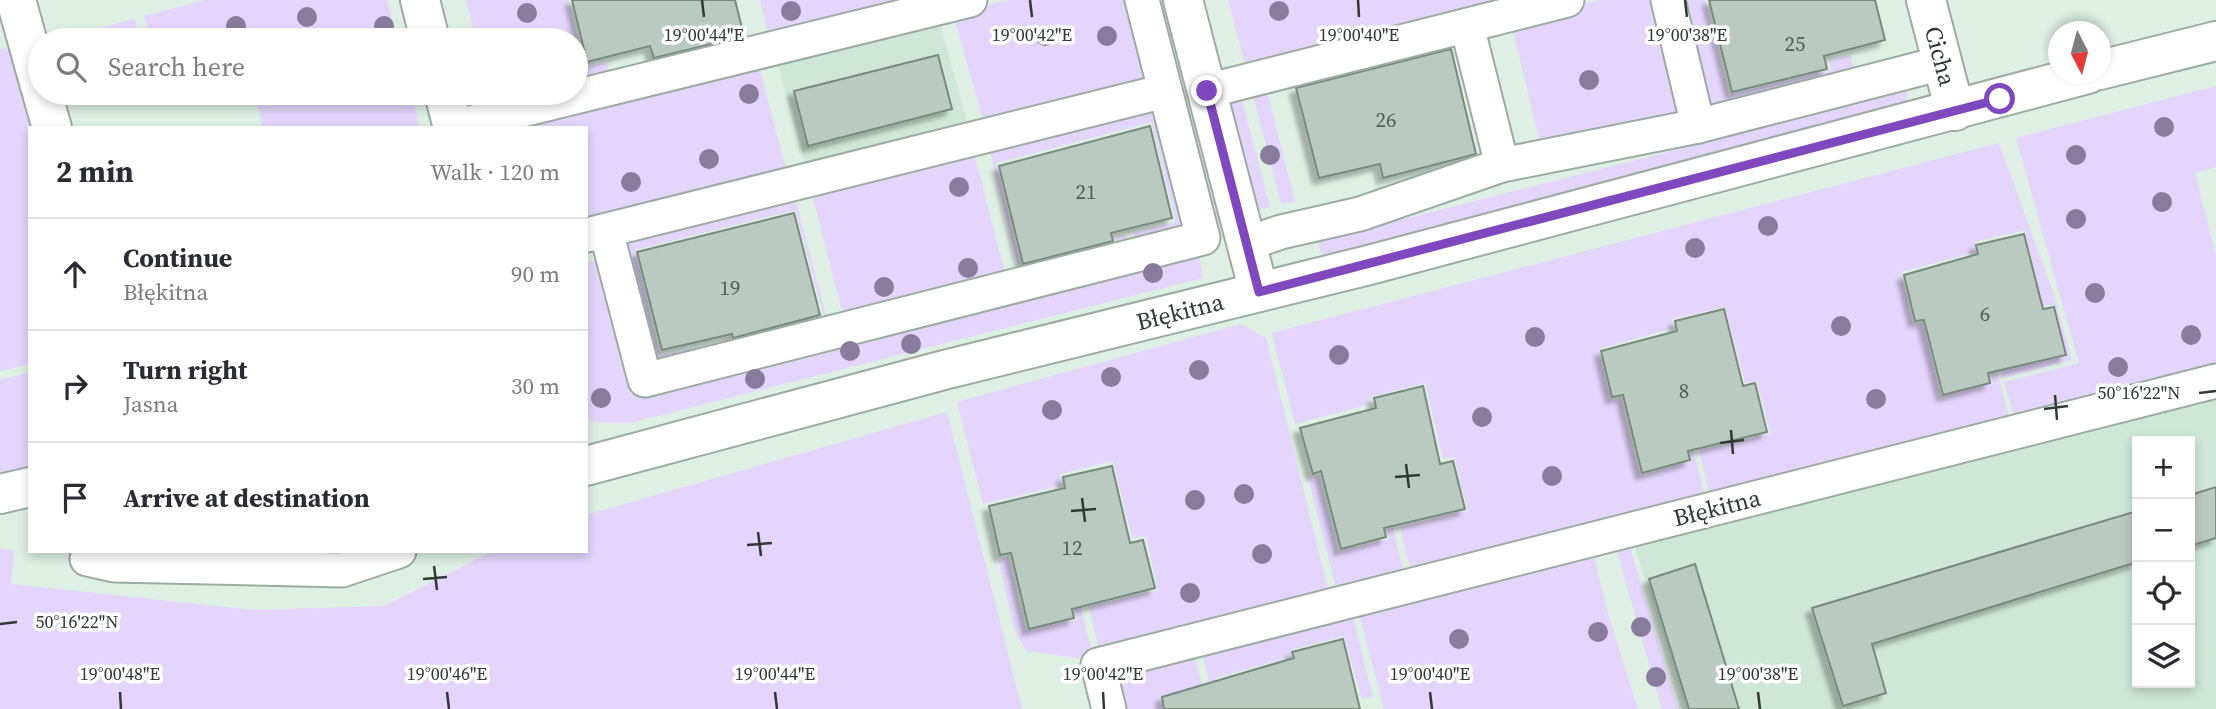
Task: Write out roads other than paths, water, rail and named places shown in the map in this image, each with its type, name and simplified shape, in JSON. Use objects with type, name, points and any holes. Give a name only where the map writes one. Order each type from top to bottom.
[{"type":"street","points":[[420,0],[427,28]]},
{"type":"street","points":[[1183,0],[1259,292]]},
{"type":"street","name":"Cicha","points":[[1926,0],[1955,111]]},
{"type":"street","points":[[20,4],[28,37]]},
{"type":"street","points":[[2111,67],[2216,41]]},
{"type":"street","name":"Błękitna","points":[[592,466],[944,370],[1259,292],[2052,84]]},
{"type":"street","points":[[45,105],[51,126]]},
{"type":"street","points":[[447,105],[453,126]]},
{"type":"street","points":[[0,494],[28,487]]},
{"type":"lane","points":[[588,94],[970,0]]},
{"type":"lane","points":[[1142,0],[1203,238],[645,380],[596,233],[1165,91]]},
{"type":"lane","points":[[1207,91],[1567,0]]},
{"type":"lane","points":[[1668,0],[1698,126]]},
{"type":"lane","points":[[1467,26],[1502,165]]},
{"type":"lane","points":[[1247,244],[1281,232],[1360,214],[1502,165],[1698,126],[1942,63]]},
{"type":"lane","points":[[457,126],[543,105]]},
{"type":"lane","name":"Błękitna","points":[[1109,709],[1098,665],[2216,381]]},
{"type":"lane","points":[[87,559],[114,565],[342,570],[393,553]]}]
